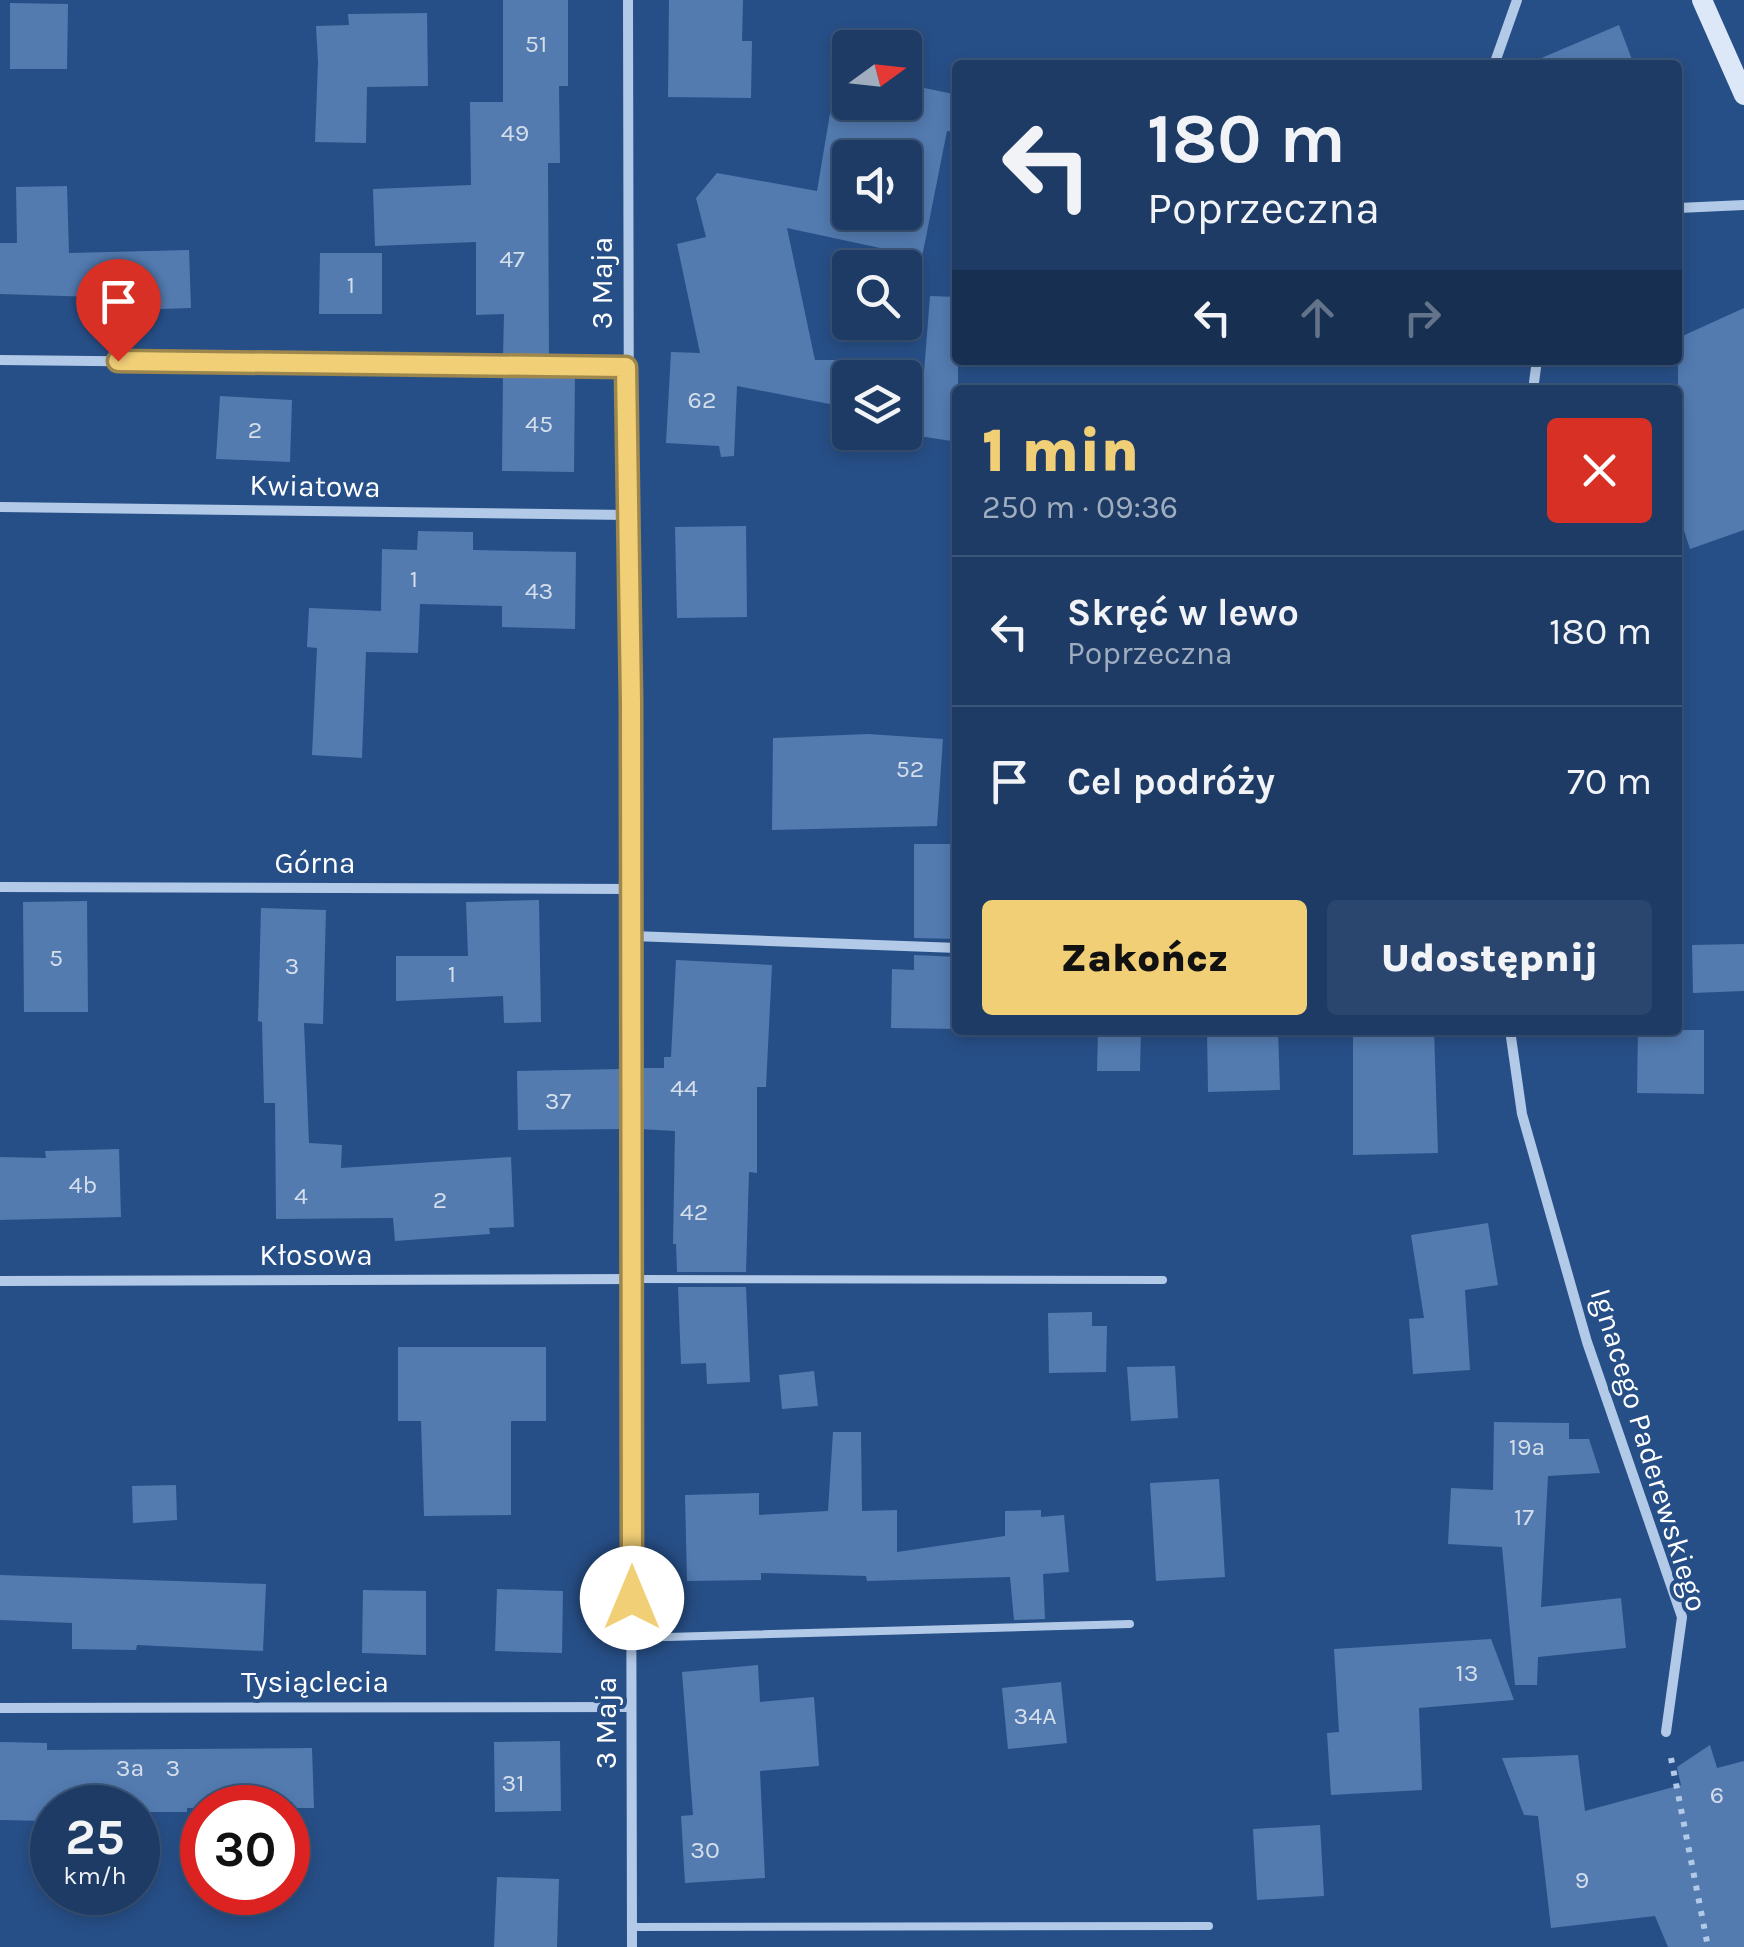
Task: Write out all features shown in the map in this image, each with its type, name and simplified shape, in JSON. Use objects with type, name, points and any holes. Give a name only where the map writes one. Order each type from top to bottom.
[{"type":"street","name":"3 Maja","points":[[628,0],[632,1947]]},
{"type":"street","points":[[1496,60],[1517,0]]},
{"type":"street","points":[[1702,0],[1744,95]]},
{"type":"street","points":[[1682,208],[1744,205]]},
{"type":"street","points":[[0,360],[626,367]]},
{"type":"street","name":"Kwiatowa","points":[[0,507],[629,514]]},
{"type":"street","name":"Górna","points":[[0,887],[630,889]]},
{"type":"street","points":[[632,936],[952,948]]},
{"type":"street","name":"Ignacego Paderewskiego","points":[[1511,1035],[1522,1114],[1587,1342],[1682,1617],[1666,1732]]},
{"type":"street","name":"Kłosowa","points":[[0,1281],[632,1280]]},
{"type":"street","name":"Tysiąclecia","points":[[0,1708],[630,1707]]},
{"type":"lane","points":[[632,1280],[1162,1280]]},
{"type":"lane","points":[[632,1638],[1130,1624]]},
{"type":"lane","points":[[632,1927],[1209,1926]]},
{"type":"path","points":[[1666,1732],[1708,1947]]},
{"type":"building","points":[[503,0],[568,0],[568,86],[559,86],[560,163],[548,163],[549,357],[503,357],[504,314],[476,315],[476,242],[375,246],[373,189],[471,185],[470,102],[503,102]]},
{"type":"building","points":[[669,0],[743,0],[742,41],[752,41],[751,98],[668,97]]},
{"type":"building","points":[[10,3],[68,4],[67,69],[10,69]]},
{"type":"building","points":[[427,13],[428,86],[367,87],[366,143],[315,142],[316,26],[349,25],[348,14]]},
{"type":"building","points":[[1619,25],[1632,60],[1537,60]]},
{"type":"building","points":[[922,88],[952,94],[952,132],[947,131],[922,257],[922,250],[889,250],[787,228],[815,360],[832,360],[832,404],[737,386],[734,456],[721,457],[719,446],[666,443],[671,352],[700,353],[677,244],[706,237],[696,198],[717,173],[817,191],[832,102],[832,120],[922,120]]},
{"type":"building","points":[[67,186],[69,253],[189,250],[191,308],[128,310],[127,298],[0,294],[0,243],[17,243],[16,187]]},
{"type":"building","points":[[320,253],[382,253],[382,314],[319,314]]},
{"type":"building","points":[[930,296],[952,297],[952,365],[958,365],[958,385],[952,385],[952,441],[922,436]]},
{"type":"building","points":[[1744,308],[1744,530],[1690,549],[1682,524],[1682,385],[1678,385],[1678,365],[1682,365],[1682,336]]},
{"type":"building","points":[[503,374],[575,375],[574,472],[502,471]]},
{"type":"building","points":[[220,396],[292,400],[290,462],[216,459]]},
{"type":"building","points":[[746,526],[747,617],[677,618],[675,527]]},
{"type":"building","points":[[418,531],[473,532],[473,550],[576,552],[575,629],[502,627],[502,606],[420,604],[418,653],[366,652],[362,758],[312,755],[317,648],[307,647],[309,608],[381,611],[382,549],[417,550]]},
{"type":"building","points":[[868,734],[943,739],[937,826],[772,830],[773,738]]},
{"type":"building","points":[[914,844],[952,844],[952,939],[914,938]]},
{"type":"building","points":[[539,900],[541,1022],[504,1023],[503,996],[396,1001],[396,956],[468,956],[466,902]]},
{"type":"building","points":[[87,901],[88,1012],[24,1012],[23,902]]},
{"type":"building","points":[[261,908],[326,910],[323,1024],[304,1023],[309,1143],[342,1145],[341,1168],[511,1157],[514,1227],[489,1228],[490,1234],[395,1241],[393,1218],[276,1219],[275,1103],[264,1103],[262,1022],[258,1021]]},
{"type":"building","points":[[1744,944],[1744,991],[1693,993],[1692,945]]},
{"type":"building","points":[[914,955],[952,957],[952,1029],[891,1028],[892,969],[914,970]]},
{"type":"building","points":[[676,960],[772,965],[766,1087],[757,1087],[757,1173],[749,1172],[746,1272],[677,1272],[673,1244],[675,1131],[639,1129],[639,1068],[664,1068],[664,1057],[671,1057]]},
{"type":"building","points":[[1682,1030],[1704,1030],[1704,1094],[1637,1093],[1638,1035],[1682,1035]]},
{"type":"building","points":[[1098,1035],[1141,1035],[1140,1071],[1097,1071]]},
{"type":"building","points":[[1207,1035],[1278,1035],[1280,1090],[1208,1092]]},
{"type":"building","points":[[1353,1035],[1434,1035],[1438,1153],[1353,1155]]},
{"type":"building","points":[[621,1069],[622,1129],[518,1130],[517,1071]]},
{"type":"building","points":[[119,1149],[121,1217],[0,1220],[0,1157],[46,1158],[45,1151]]},
{"type":"building","points":[[1488,1223],[1498,1285],[1465,1290],[1470,1370],[1413,1374],[1409,1319],[1424,1318],[1411,1235]]},
{"type":"building","points":[[678,1287],[746,1287],[750,1382],[707,1384],[706,1363],[681,1364]]},
{"type":"building","points":[[1092,1312],[1092,1326],[1107,1326],[1106,1372],[1049,1373],[1048,1313]]},
{"type":"building","points":[[398,1347],[546,1347],[546,1421],[511,1421],[511,1515],[424,1516],[421,1421],[398,1421]]},
{"type":"building","points":[[1175,1366],[1178,1418],[1131,1421],[1127,1367]]},
{"type":"building","points":[[814,1371],[818,1406],[782,1409],[779,1375]]},
{"type":"building","points":[[1494,1422],[1569,1423],[1569,1439],[1589,1439],[1600,1473],[1548,1476],[1541,1607],[1621,1598],[1626,1648],[1538,1657],[1537,1685],[1515,1685],[1502,1547],[1448,1544],[1451,1488],[1493,1490]]},
{"type":"building","points":[[833,1432],[861,1432],[862,1511],[897,1510],[897,1552],[1005,1536],[1005,1511],[1041,1510],[1041,1517],[1064,1515],[1069,1572],[1043,1574],[1045,1619],[1014,1620],[1010,1577],[867,1581],[866,1576],[761,1573],[761,1580],[687,1581],[685,1495],[759,1493],[759,1515],[828,1511]]},
{"type":"building","points":[[1219,1479],[1225,1577],[1156,1581],[1150,1483]]},
{"type":"building","points":[[176,1485],[177,1520],[133,1523],[132,1486]]},
{"type":"building","points":[[0,1575],[266,1584],[263,1651],[137,1645],[136,1650],[72,1649],[72,1623],[0,1620]]},
{"type":"building","points":[[497,1589],[563,1591],[562,1653],[495,1651]]},
{"type":"building","points":[[363,1590],[426,1591],[426,1655],[362,1653]]},
{"type":"building","points":[[1491,1639],[1514,1700],[1419,1708],[1422,1790],[1331,1795],[1327,1733],[1339,1732],[1334,1649]]},
{"type":"building","points":[[758,1665],[760,1702],[814,1697],[819,1766],[760,1771],[765,1878],[685,1883],[681,1816],[693,1815],[682,1672]]},
{"type":"building","points":[[1061,1682],[1067,1743],[1008,1749],[1002,1688]]},
{"type":"building","points":[[560,1741],[561,1811],[495,1812],[494,1742]]},
{"type":"building","points":[[0,1742],[47,1743],[47,1750],[312,1748],[314,1808],[310,1808],[310,1785],[180,1785],[180,1812],[160,1812],[160,1785],[30,1785],[30,1821],[0,1820]]},
{"type":"building","points":[[1710,1745],[1717,1768],[1744,1761],[1744,1947],[1668,1947],[1655,1916],[1551,1928],[1538,1816],[1524,1815],[1502,1758],[1578,1755],[1585,1811],[1681,1785],[1677,1767]]},
{"type":"building","points":[[1320,1825],[1324,1896],[1257,1900],[1253,1829]]},
{"type":"building","points":[[497,1877],[559,1879],[557,1947],[494,1947]]},
{"type":"route","points":[[118,361],[626,367],[631,701],[632,1598]]}]
